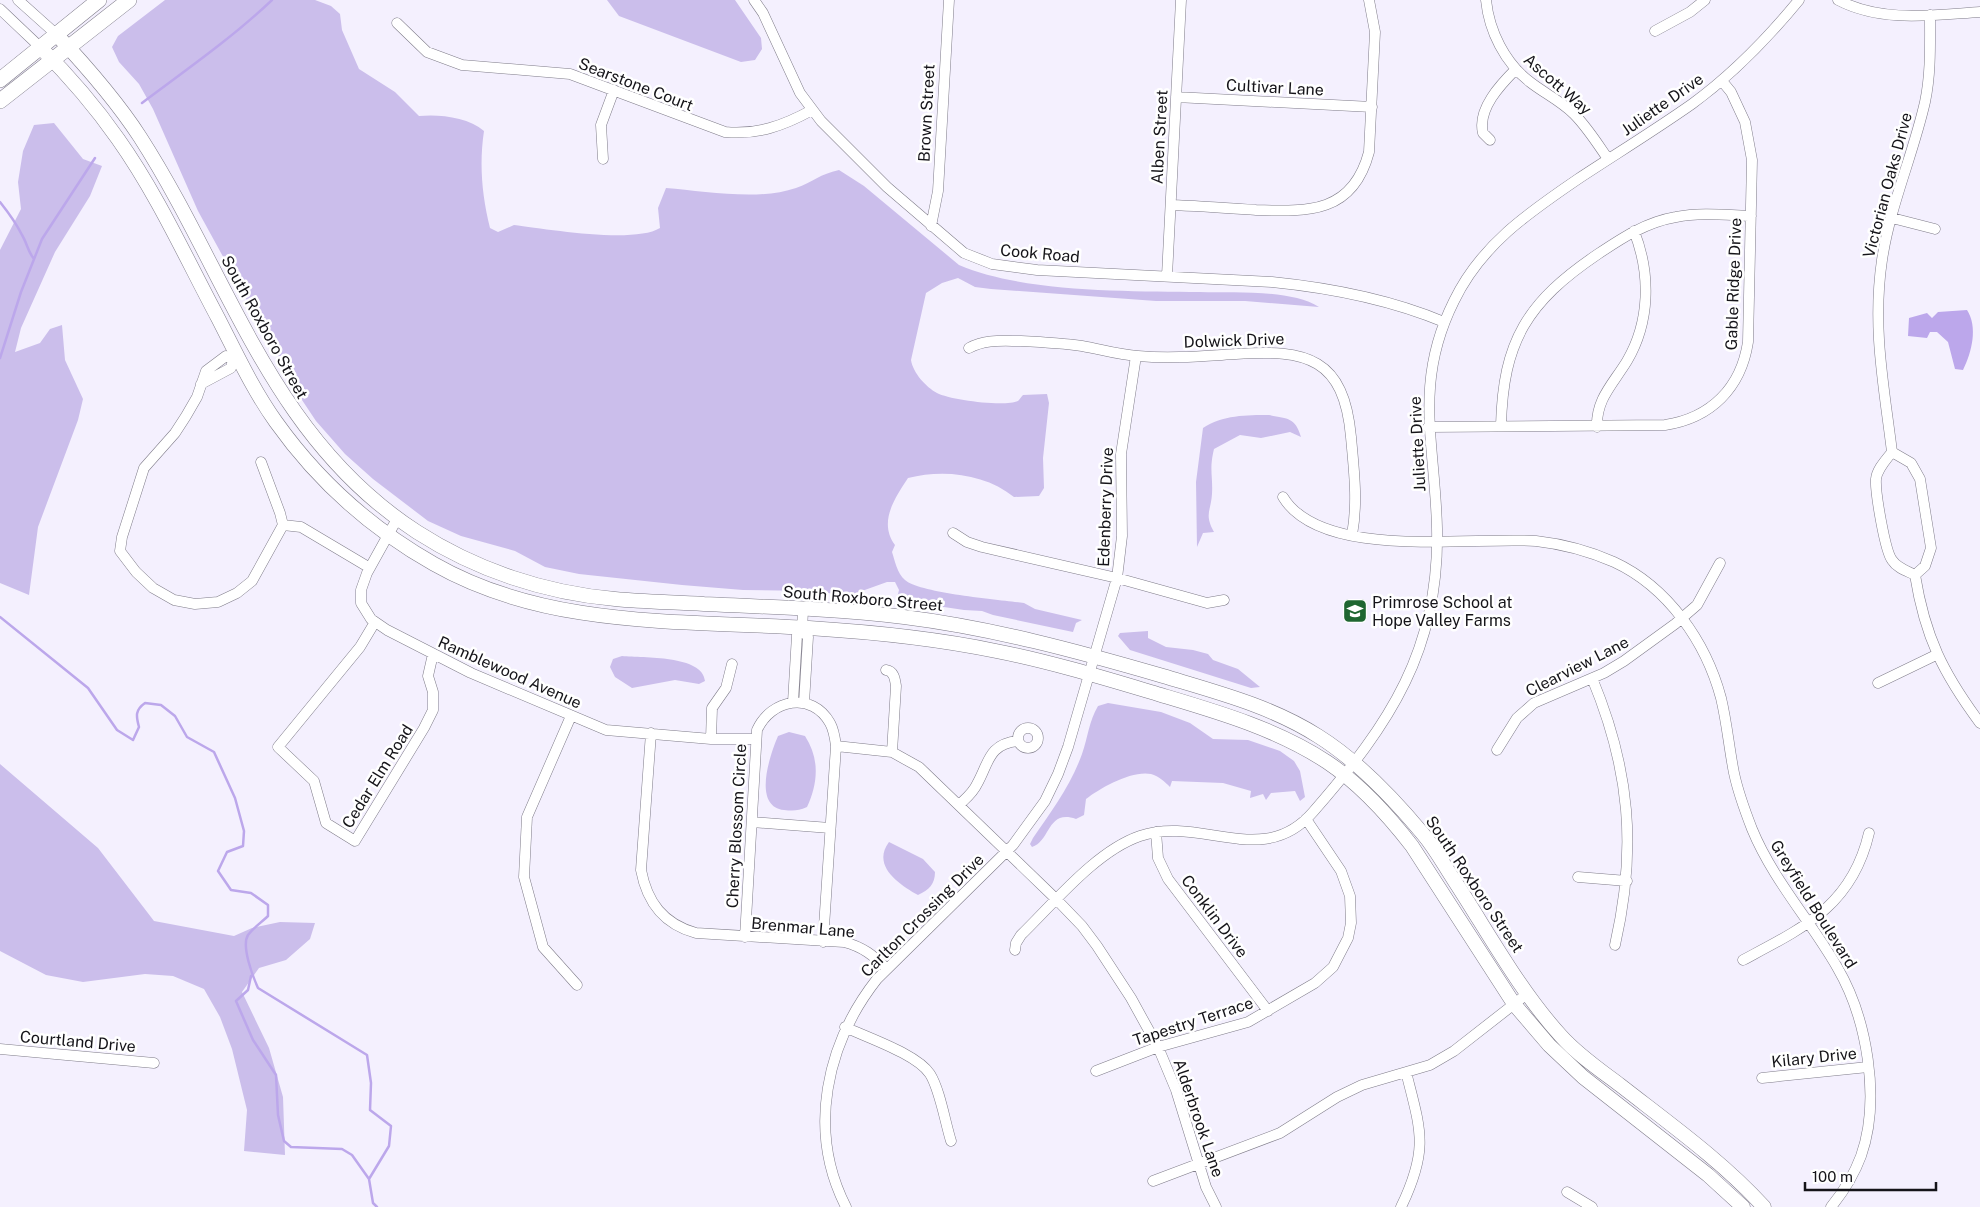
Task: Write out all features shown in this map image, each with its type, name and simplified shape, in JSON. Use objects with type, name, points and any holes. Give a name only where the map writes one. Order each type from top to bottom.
[{"type":"main road","points":[[0,80],[99,0]]},
{"type":"main road","points":[[0,101],[129,0]]},
{"type":"street","name":"South Roxboro Street","points":[[18,0],[69,47],[110,96],[139,136],[178,203],[261,360],[292,411],[324,452],[347,476],[398,519],[421,535],[469,560],[512,578],[543,588],[615,600],[898,616],[973,627],[1095,656],[1243,700],[1271,711],[1318,735],[1354,762],[1425,836],[1538,1010],[1570,1045],[1721,1164],[1764,1207]]},
{"type":"street","name":"Cook Road","points":[[754,0],[763,13],[796,86],[812,110],[887,187],[964,253],[992,264],[1037,270],[1272,282],[1316,287],[1398,305],[1444,322]]},
{"type":"street","name":"Brown Street","points":[[931,226],[938,191],[943,62],[949,0]]},
{"type":"street","name":"Alben Street","points":[[1167,276],[1181,0]]},
{"type":"street","points":[[1170,205],[1296,212],[1320,208],[1334,202],[1354,186],[1366,165],[1369,152],[1375,32],[1369,0]]},
{"type":"street","name":"Ascott Way","points":[[1486,0],[1490,21],[1497,40],[1516,69],[1528,81],[1572,112],[1608,159]]},
{"type":"street","points":[[1655,31],[1690,12],[1705,0]]},
{"type":"street","name":"Juliette Drive","points":[[1015,950],[1017,939],[1109,851],[1123,843],[1156,832],[1183,830],[1254,841],[1282,835],[1306,819],[1354,762],[1391,712],[1422,646],[1436,578],[1437,542],[1428,426],[1430,379],[1444,322],[1466,279],[1493,243],[1529,212],[1692,104],[1722,81],[1747,59],[1799,0]]},
{"type":"street","points":[[1838,0],[1879,14],[1930,16],[1980,12]]},
{"type":"street","name":"South Roxboro Street","points":[[0,9],[94,105],[132,160],[236,358],[274,419],[324,479],[358,512],[388,536],[436,566],[464,580],[546,607],[605,617],[902,636],[953,643],[1005,653],[1090,674],[1198,706],[1273,732],[1300,746],[1343,774],[1373,801],[1412,846],[1514,1004],[1548,1045],[1583,1077],[1708,1175],[1743,1207]]},
{"type":"street","name":"Victorian Oaks Drive","points":[[1892,452],[1879,368],[1877,305],[1882,259],[1925,102],[1929,63],[1930,16]]},
{"type":"street","name":"Searstone Court","points":[[397,23],[427,52],[462,65],[570,74],[725,132],[744,134],[773,128],[812,110]]},
{"type":"street","points":[[1490,140],[1483,133],[1483,118],[1494,94],[1516,69]]},
{"type":"street","name":"Gable Ridge Drive","points":[[1428,426],[1665,425],[1679,423],[1705,412],[1727,394],[1742,370],[1748,342],[1752,160],[1750,139],[1740,107],[1722,81]]},
{"type":"street","points":[[603,159],[601,125],[614,90]]},
{"type":"street","name":"Cultivar Lane","points":[[1176,97],[1372,107]]},
{"type":"street","points":[[1501,426],[1506,372],[1513,348],[1527,320],[1539,303],[1567,275],[1634,231],[1658,221],[1694,215],[1751,216]]},
{"type":"street","points":[[1892,218],[1935,229]]},
{"type":"street","points":[[1598,426],[1600,403],[1628,360],[1641,328],[1645,312],[1643,260],[1634,231]]},
{"type":"street","name":"Dolwick Drive","points":[[969,348],[996,340],[1061,343],[1136,356],[1179,357],[1275,351],[1299,355],[1318,365],[1336,383],[1348,411],[1356,498],[1352,535]]},
{"type":"street","name":"Edenberry Drive","points":[[1095,656],[1118,578],[1122,536],[1121,454],[1136,356]]},
{"type":"street","points":[[236,358],[231,368],[201,384],[197,397],[175,433],[144,468],[122,537],[120,551],[136,572],[154,588],[174,600],[195,604],[218,602],[237,593],[252,581],[283,525],[261,462]]},
{"type":"street","points":[[1892,452],[1911,463],[1920,479],[1931,548],[1925,566],[1915,575],[1891,560],[1886,546],[1876,480],[1880,468],[1892,452]]},
{"type":"street","name":"Greyfield Boulevard","points":[[1283,497],[1291,509],[1312,522],[1352,535],[1396,542],[1532,541],[1576,548],[1616,563],[1636,575],[1663,598],[1681,618],[1697,640],[1715,677],[1722,702],[1734,774],[1756,838],[1768,862],[1838,968],[1854,1001],[1866,1048],[1869,1089],[1866,1139],[1853,1174],[1831,1207]]},
{"type":"street","name":"Ramblewood Avenue","points":[[398,519],[370,568],[361,590],[361,603],[375,622],[433,654],[606,730],[712,739],[755,739]]},
{"type":"street","points":[[283,525],[300,527],[370,568]]},
{"type":"street","points":[[953,533],[967,542],[982,547],[1118,578],[1207,603],[1224,600]]},
{"type":"street","name":"Clearview Lane","points":[[1497,750],[1517,718],[1534,703],[1592,678],[1631,657],[1697,605],[1720,563]]},
{"type":"street","points":[[1915,575],[1922,613],[1936,655],[1958,694],[1980,723]]},
{"type":"street","points":[[804,610],[803,629],[808,637],[798,702],[825,716],[833,730],[836,746],[823,942]]},
{"type":"street","name":"Cedar Elm Road","points":[[375,622],[360,647],[278,747],[314,781],[326,823],[355,841],[433,710],[433,692],[428,676],[433,654]]},
{"type":"street","points":[[1878,683],[1936,655]]},
{"type":"street","name":"Carlton Crossing Drive","points":[[846,1207],[830,1162],[825,1117],[830,1075],[845,1027],[862,998],[887,969],[1007,851],[1032,820],[1058,774],[1095,656]]},
{"type":"street","points":[[712,739],[712,708],[726,688],[732,664]]},
{"type":"street","points":[[836,746],[892,752],[896,686],[891,672],[886,670]]},
{"type":"street","points":[[1592,678],[1612,732],[1624,780],[1628,829],[1627,881],[1615,945]]},
{"type":"street","name":"Cherry Blossom Circle","points":[[745,937],[757,730],[766,715],[780,705],[798,702]]},
{"type":"street","points":[[572,716],[527,817],[524,877],[543,946],[577,985]]},
{"type":"street","name":"Brenmar Lane","points":[[651,734],[642,861],[644,887],[664,917],[686,930],[745,937],[844,942],[860,946],[872,954],[887,969]]},
{"type":"street","points":[[958,805],[973,791],[992,754],[1005,744],[1018,741]]},
{"type":"street","name":"Alderbrook Lane","points":[[892,752],[918,767],[1007,851],[1078,921],[1097,946],[1131,998],[1158,1046],[1176,1090],[1206,1187],[1216,1207]]},
{"type":"street","name":"Tapestry Terrace","points":[[1096,1071],[1158,1046],[1248,1022],[1315,984],[1326,974],[1341,954],[1352,923],[1352,908],[1347,883],[1337,864],[1306,819]]},
{"type":"street","points":[[752,822],[830,828]]},
{"type":"street","name":"Conklin Drive","points":[[1156,832],[1158,858],[1168,879],[1268,1011]]},
{"type":"street","points":[[1743,960],[1808,924],[1838,898],[1852,879],[1865,852],[1869,833]]},
{"type":"street","points":[[1578,877],[1627,881]]},
{"type":"street","points":[[1153,1181],[1280,1133],[1346,1092],[1362,1085],[1444,1058],[1527,994]]},
{"type":"street","points":[[845,1027],[911,1058],[925,1067],[933,1079],[951,1141]]},
{"type":"street","name":"Courtland Drive","points":[[0,1049],[154,1063]]},
{"type":"street","name":"Kilary Drive","points":[[1762,1078],[1868,1067]]},
{"type":"street","points":[[1401,1207],[1415,1171],[1421,1145],[1419,1122],[1406,1072]]},
{"type":"street","points":[[1567,1192],[1592,1207]]},
{"type":"shaded area","points":[[165,0],[315,0],[331,6],[340,14],[342,30],[359,69],[395,92],[419,116],[462,120],[470,122],[484,131],[482,156],[483,192],[490,228],[498,232],[514,225],[589,234],[631,235],[648,233],[660,228],[658,208],[666,188],[731,194],[765,194],[796,188],[839,170],[864,186],[959,265],[985,274],[1014,281],[1077,289],[1261,293],[1293,297],[1319,307],[1245,301],[1156,301],[991,289],[975,287],[958,278],[942,283],[926,293],[911,360],[917,375],[929,387],[944,396],[990,403],[1011,403],[1018,401],[1023,395],[1047,394],[1049,403],[1043,458],[1044,488],[1039,496],[1014,497],[990,483],[964,476],[936,474],[908,478],[890,510],[888,519],[890,536],[895,545],[892,552],[898,570],[905,580],[926,589],[1024,603],[1035,609],[1082,620],[1076,623],[1073,632],[982,611],[904,601],[897,598],[899,590],[895,582],[887,582],[848,596],[815,591],[743,590],[682,585],[579,574],[545,567],[515,551],[461,536],[428,521],[373,479],[345,454],[316,421],[300,397],[198,211],[153,109],[139,84],[119,62],[112,47],[118,36]]},
{"type":"shaded area","points":[[607,0],[735,0],[761,38],[762,49],[755,60],[741,62],[619,16]]},
{"type":"shaded area","points":[[54,123],[83,159],[102,166],[90,196],[55,252],[21,328],[15,352],[40,343],[50,329],[62,325],[65,360],[83,399],[78,420],[38,527],[29,595],[0,583],[0,250],[21,209],[18,182],[23,151],[34,125]]},
{"type":"shaded area","points":[[1967,310],[1973,332],[1971,348],[1963,370],[1955,369],[1948,342],[1937,332],[1930,332],[1927,338],[1908,336],[1909,318],[1927,313],[1932,318],[1938,312]]},
{"type":"shaded area","points":[[1269,415],[1286,418],[1293,422],[1299,430],[1301,437],[1290,432],[1261,438],[1240,435],[1214,449],[1211,467],[1212,494],[1209,521],[1214,532],[1203,533],[1197,547],[1196,482],[1203,428],[1226,418]]},
{"type":"shaded area","points":[[1148,631],[1148,638],[1166,647],[1208,654],[1213,660],[1238,669],[1260,687],[1251,688],[1130,650],[1118,636],[1120,633]]},
{"type":"shaded area","points":[[622,656],[683,662],[694,666],[702,673],[705,681],[699,684],[675,680],[632,688],[615,677],[610,667],[613,659]]},
{"type":"shaded area","points":[[1108,703],[1161,712],[1190,723],[1213,739],[1248,740],[1280,751],[1294,761],[1300,771],[1305,797],[1300,801],[1295,791],[1271,793],[1266,800],[1263,794],[1250,798],[1251,791],[1223,783],[1172,781],[1170,787],[1162,779],[1143,773],[1126,777],[1108,785],[1086,799],[1084,815],[1076,819],[1060,818],[1054,822],[1043,839],[1032,847],[1030,844],[1033,838],[1072,777],[1098,706]]},
{"type":"shaded area","points":[[789,732],[805,736],[813,753],[816,771],[811,798],[807,807],[796,810],[784,810],[774,806],[768,799],[766,790],[768,767],[778,736]]},
{"type":"shaded area","points":[[0,764],[98,848],[154,921],[234,936],[252,928],[280,922],[315,923],[310,939],[286,960],[259,968],[242,992],[269,1048],[283,1097],[285,1155],[244,1151],[247,1110],[232,1049],[220,1017],[204,989],[173,976],[145,974],[83,982],[46,975],[0,951]]},
{"type":"shaded area","points":[[889,842],[923,859],[935,872],[933,883],[928,889],[918,895],[903,886],[890,874],[883,859],[884,851]]},
{"type":"waterway","points":[[142,103],[225,41],[272,0]]},
{"type":"waterway","points":[[0,358],[21,292],[42,239],[95,158]]},
{"type":"waterway","points":[[0,202],[17,226],[34,259]]},
{"type":"waterway","points":[[0,617],[88,688],[117,730],[133,740],[139,727],[137,716],[139,708],[145,703],[161,705],[175,716],[187,737],[214,752],[235,798],[244,831],[243,846],[227,852],[218,871],[231,890],[251,893],[268,905],[268,916],[250,932],[246,940],[248,961],[258,988],[367,1055],[371,1083],[370,1110],[391,1126],[389,1146],[369,1179]]},
{"type":"waterway","points":[[251,976],[248,990],[236,1001],[253,1040],[276,1075],[278,1115],[284,1141],[291,1147],[342,1149],[352,1155],[369,1179],[373,1203],[377,1207]]},
{"type":"place","name":"Primrose School at Hope Valley Farms","points":[[1355,611]]}]
